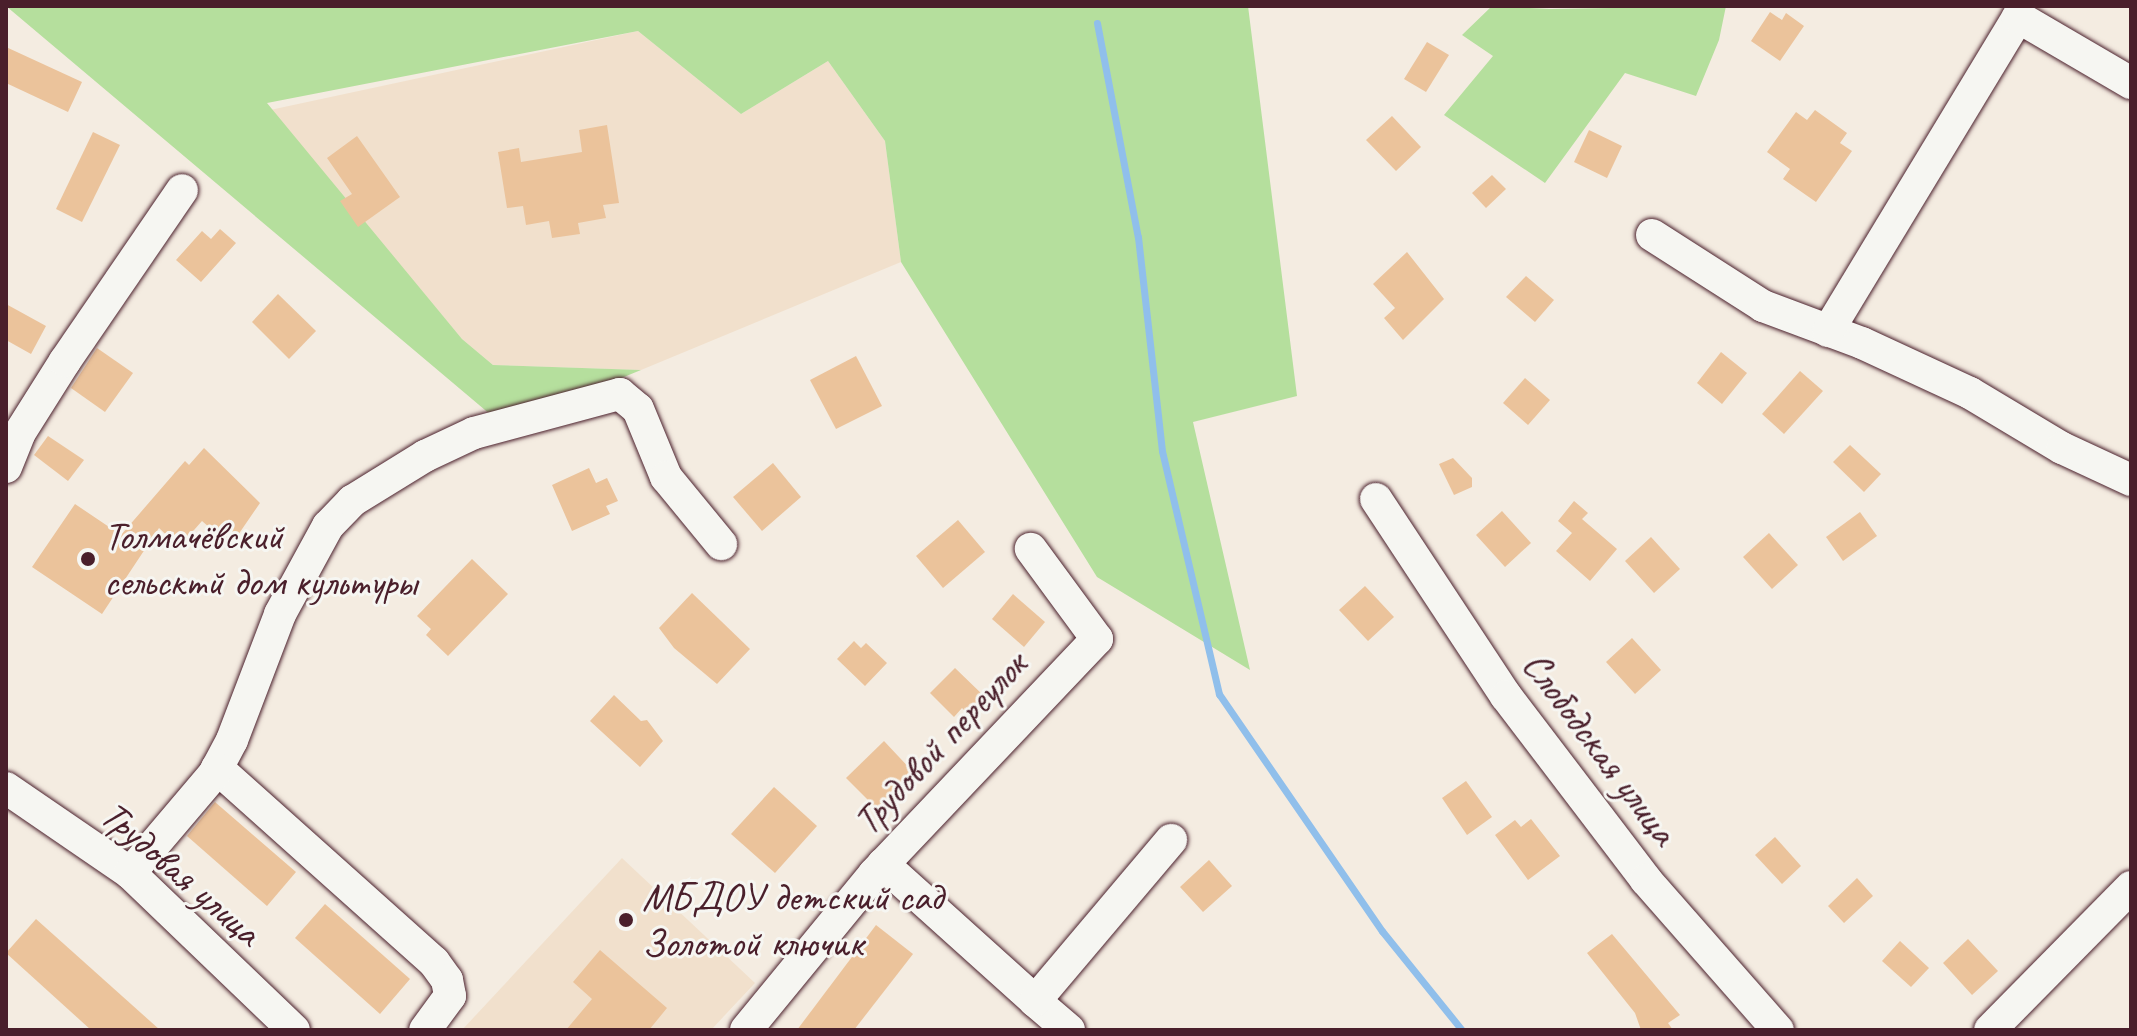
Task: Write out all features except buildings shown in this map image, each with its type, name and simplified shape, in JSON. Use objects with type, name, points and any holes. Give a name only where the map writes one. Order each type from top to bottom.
[{"type":"street","points":[[1828,331],[2018,17],[2131,83]]},
{"type":"street","points":[[6,467],[12,430],[182,190]]},
{"type":"street","points":[[1652,235],[1763,306],[1970,393],[2062,448],[2131,480]]},
{"type":"street","points":[[130,873],[217,768],[286,601],[328,526],[352,501],[389,476],[474,433],[620,394],[638,409],[666,477],[721,544]]},
{"type":"street","name":"Слободская улица","points":[[1376,499],[1506,696],[1646,880],[1778,1030]]},
{"type":"street","name":"Трудовой переулок","points":[[746,1030],[883,864],[1097,639],[1031,549]]},
{"type":"street","points":[[217,768],[434,962],[450,996],[425,1030]]},
{"type":"street","name":"Трудовая улица","points":[[6,788],[130,873],[294,1030]]},
{"type":"street","points":[[1035,1001],[1171,840]]},
{"type":"street","points":[[883,864],[1069,1030]]},
{"type":"street","points":[[1990,1030],[2131,887]]},
{"type":"shaded area","points":[[638,31],[741,114],[828,61],[885,141],[901,262],[641,370],[493,365],[462,339],[270,110]]},
{"type":"shaded area","name":"МБДОУ детский сад Золотой ключик","points":[[622,858],[755,983],[711,1030],[462,1030]]},
{"type":"green space","points":[[6,6],[1248,6],[1297,396],[1193,422],[1250,670],[1097,577],[901,262],[885,141],[828,61],[741,114],[638,31],[267,103],[462,339],[493,365],[641,370],[504,426]]},
{"type":"green space","points":[[1492,6],[1551,9],[1726,6],[1719,40],[1696,96],[1625,73],[1545,183],[1444,115],[1493,56],[1462,35]]},
{"type":"waterway","points":[[1097,23],[1138,237],[1162,451],[1219,694],[1382,931],[1462,1030]]},
{"type":"place","name":"Толмачёвский сельсктй дом культуры","points":[[88,559]]},
{"type":"place","name":"МБДОУ детский сад Золотой ключик","points":[[626,920]]}]
